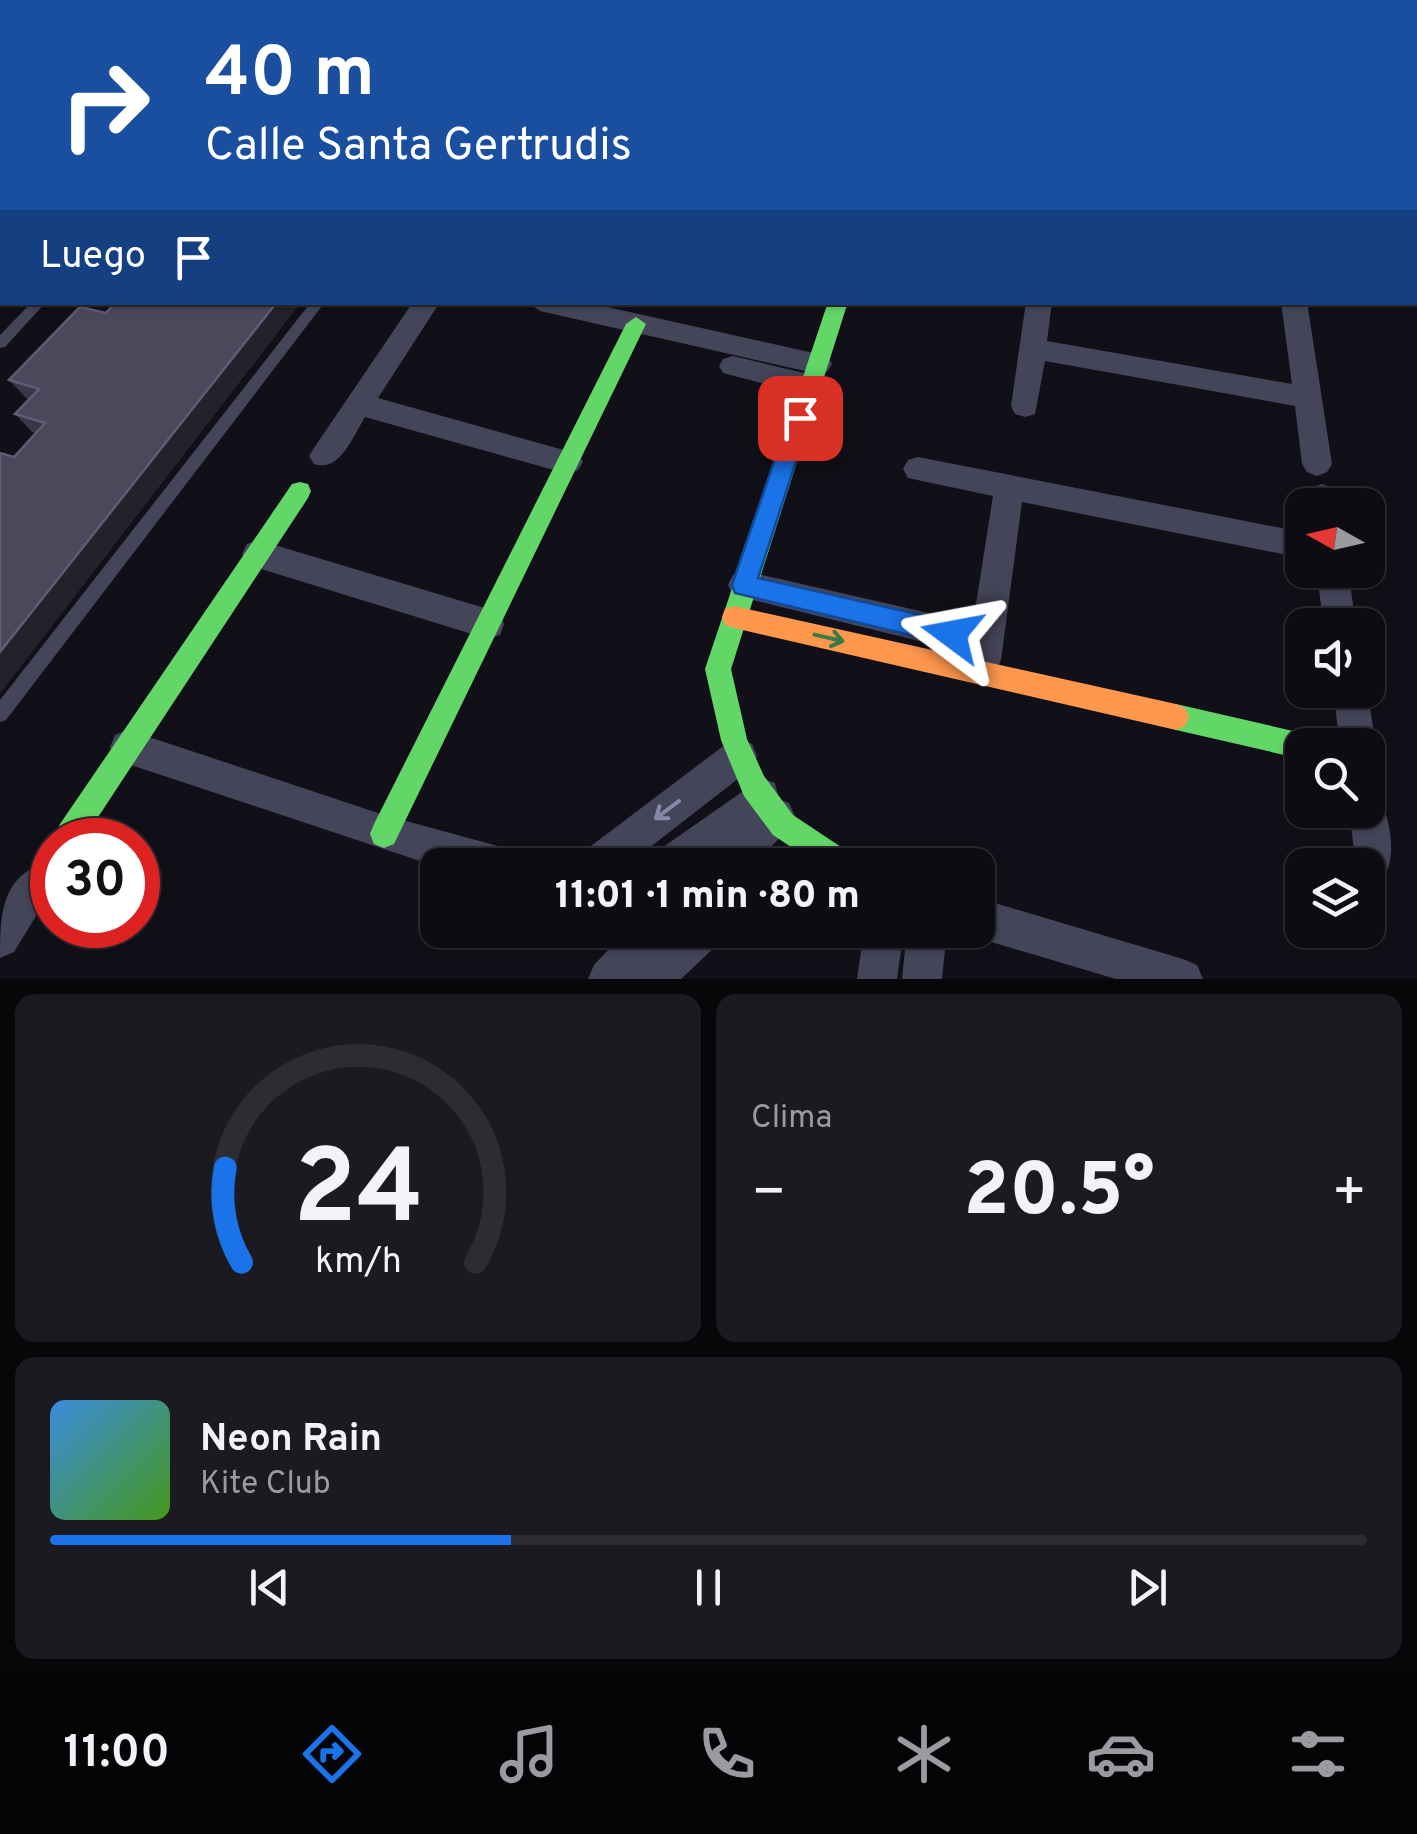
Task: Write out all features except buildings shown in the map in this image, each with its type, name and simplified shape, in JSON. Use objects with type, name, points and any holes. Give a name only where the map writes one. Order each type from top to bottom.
[{"type":"street","points":[[324,456],[425,305]]},
{"type":"street","points":[[549,305],[632,333],[814,375]]},
{"type":"street","points":[[812,848],[778,829],[739,756],[723,712],[718,669],[837,305]]},
{"type":"street","points":[[1026,406],[1039,305]]},
{"type":"street","points":[[1294,305],[1318,464]]},
{"type":"street","points":[[384,834],[632,333]]},
{"type":"street","points":[[1033,348],[1308,398]]},
{"type":"street","points":[[358,404],[568,462]]},
{"type":"street","points":[[918,469],[1285,542]]},
{"type":"street","points":[[984,658],[1009,487]]},
{"type":"street","points":[[81,818],[300,491]]},
{"type":"street","points":[[258,554],[488,624]]},
{"type":"street","points":[[739,601],[984,658],[1285,741]]},
{"type":"street","points":[[128,748],[435,848]]},
{"type":"street","points":[[618,848],[739,756]]},
{"type":"street","points":[[720,848],[778,829]]},
{"type":"street","points":[[750,848],[778,829]]},
{"type":"street","points":[[0,938],[30,893]]},
{"type":"street","points":[[995,923],[1183,979]]},
{"type":"street","points":[[608,979],[637,948]]},
{"type":"street","points":[[652,979],[685,948]]},
{"type":"street","points":[[876,979],[881,948]]},
{"type":"street","points":[[922,979],[926,948]]},
{"type":"lane","points":[[0,343],[37,305]]},
{"type":"lane","points":[[0,714],[316,305]]},
{"type":"traffic: fast","points":[[818,848],[783,825],[754,786],[734,740],[718,669],[837,305]]},
{"type":"traffic: fast","points":[[384,834],[636,324]]},
{"type":"traffic: fast","points":[[81,818],[300,491]]},
{"type":"traffic: fast","points":[[1176,717],[1285,742]]},
{"type":"traffic: slow","points":[[734,617],[1176,717]]},
{"type":"route","points":[[800,418],[744,585],[952,634]]}]
